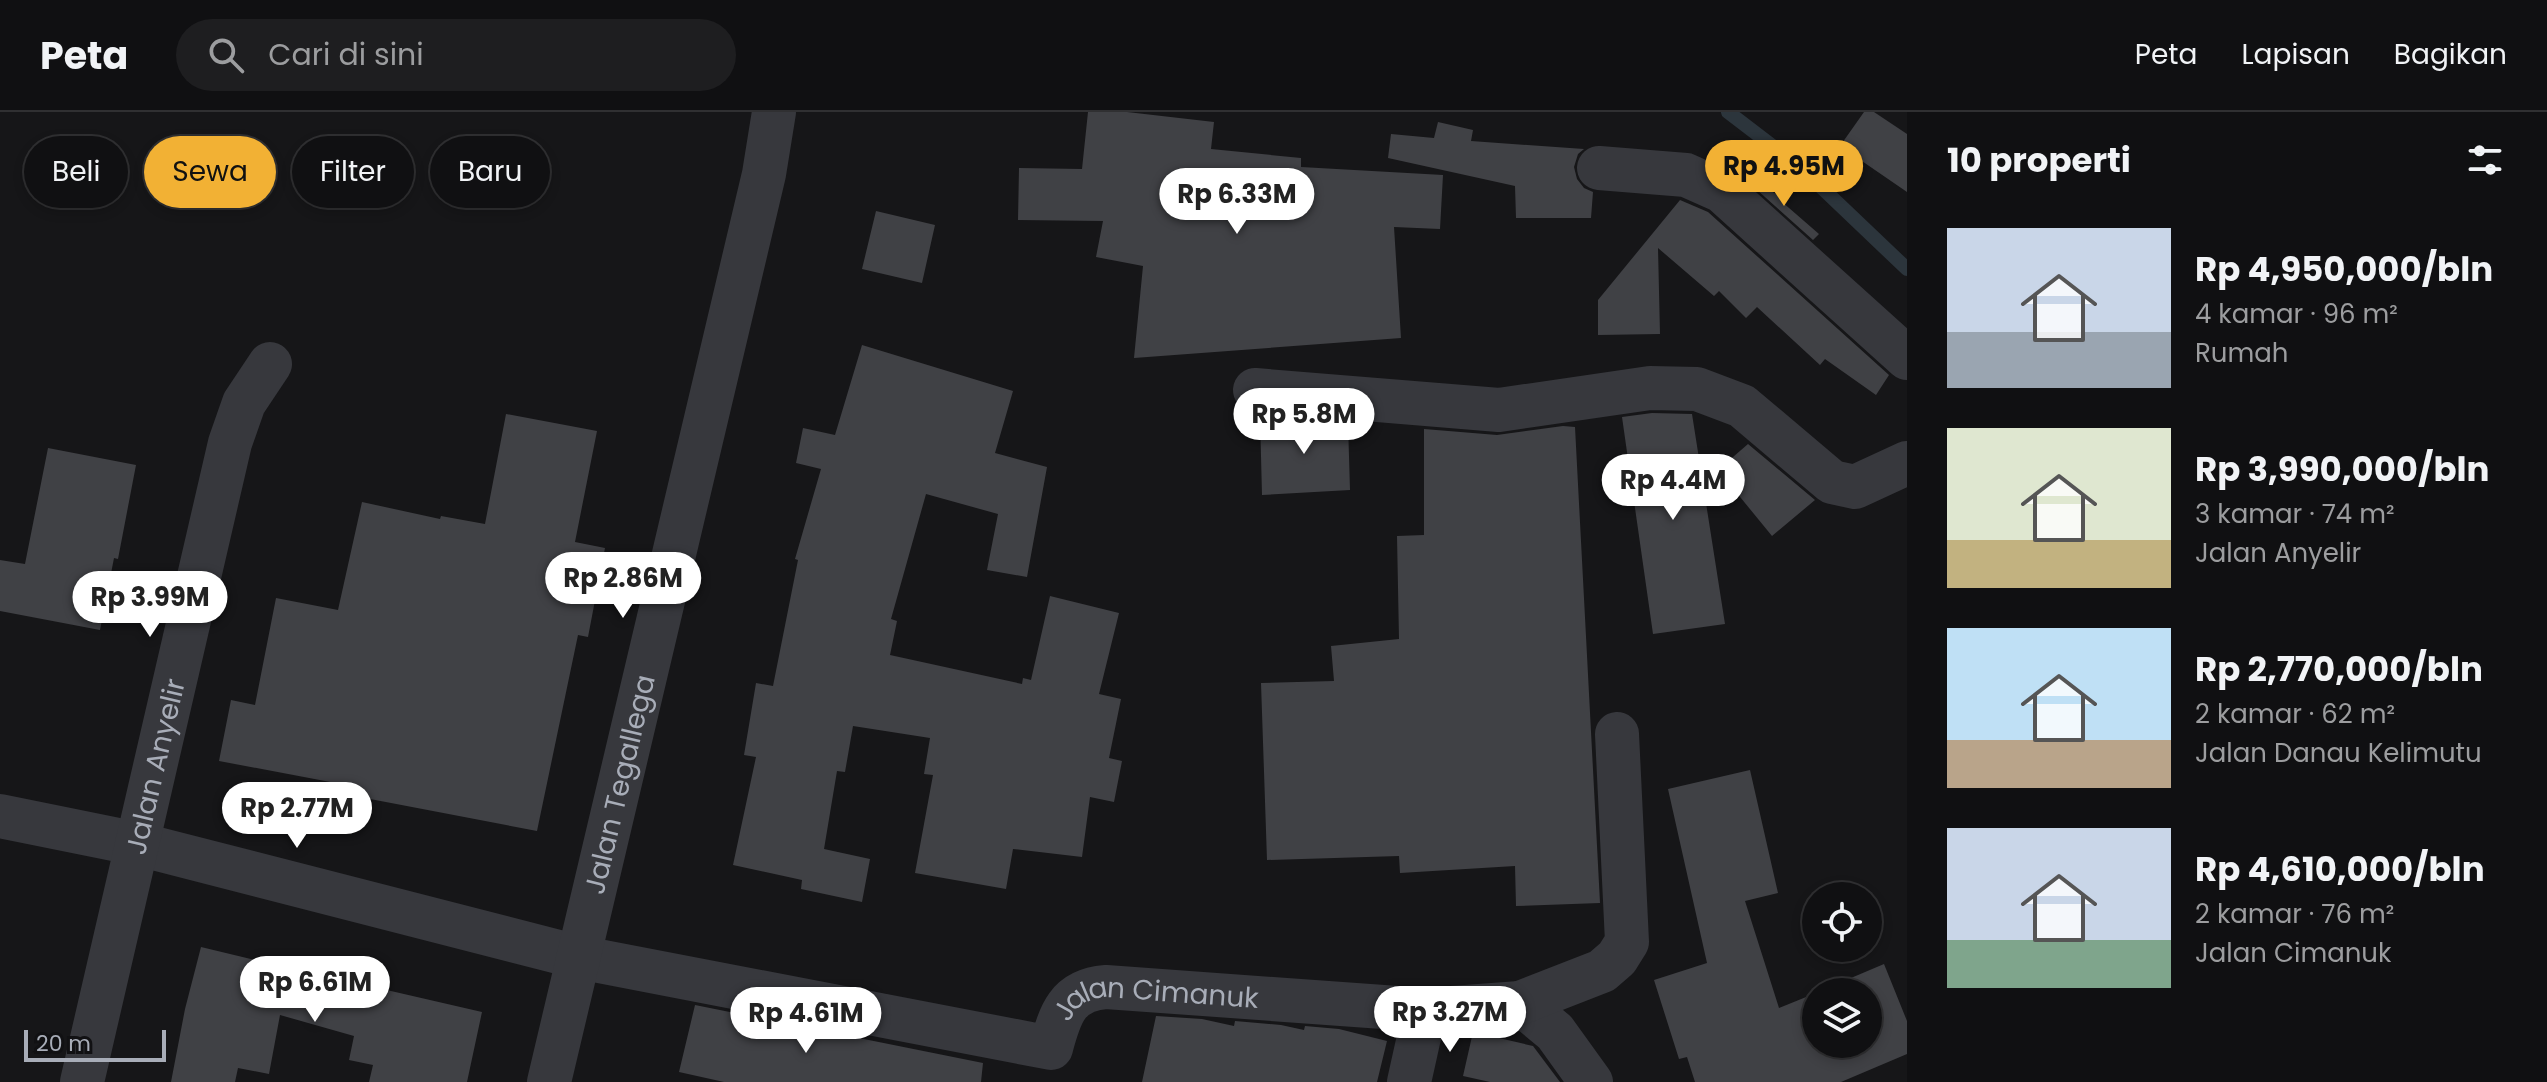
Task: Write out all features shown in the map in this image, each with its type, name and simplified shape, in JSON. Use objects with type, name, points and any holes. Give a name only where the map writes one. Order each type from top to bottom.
[{"type":"street","name":"Jalan Tegallega","points":[[549,1082],[764,174],[774,112]]},
{"type":"street","points":[[1599,168],[1686,175],[1722,191],[1907,358]]},
{"type":"street","name":"Jalan Anyelir","points":[[82,1082],[230,443],[244,403],[270,364]]},
{"type":"street","points":[[1255,390],[1499,410],[1650,388],[1697,389],[1742,406],[1832,482],[1855,487],[1907,463]]},
{"type":"street","name":"Jalan Cimanuk","points":[[0,816],[138,844],[578,957],[1047,1065],[1057,1025],[1070,999],[1089,988],[1425,1010],[1520,1003],[1602,971],[1617,958],[1627,942],[1617,734]]},
{"type":"street","points":[[1520,1003],[1555,1032],[1591,1082]]},
{"type":"street","points":[[1409,1082],[1425,1010]]},
{"type":"building","points":[[1088,112],[1127,112],[1214,122],[1211,149],[1301,158],[1301,167],[1443,175],[1440,229],[1394,227],[1401,338],[1134,358],[1143,266],[1096,257],[1103,221],[1018,220],[1019,168],[1082,169]]},
{"type":"building","points":[[1864,112],[1874,112],[1907,134],[1907,192],[1840,146]]},
{"type":"building","points":[[1438,122],[1473,130],[1471,141],[1584,149],[1578,154],[1574,167],[1577,179],[1584,188],[1593,192],[1591,218],[1516,218],[1515,186],[1388,158],[1391,134],[1434,138]]},
{"type":"building","points":[[1736,171],[1783,198],[1781,201],[1819,234],[1813,240]]},
{"type":"building","points":[[1680,200],[1708,212],[1889,375],[1876,395],[1825,359],[1820,365],[1757,307],[1746,318],[1719,291],[1714,296],[1658,248],[1660,334],[1598,335],[1598,300]]},
{"type":"building","points":[[876,211],[935,225],[922,283],[862,269]]},
{"type":"building","points":[[862,345],[1013,391],[995,453],[1047,467],[1027,577],[987,570],[998,514],[926,494],[891,619],[897,621],[890,655],[1022,684],[1023,678],[1031,680],[1050,596],[1119,613],[1099,694],[1121,699],[1109,758],[1122,761],[1114,802],[1090,797],[1082,857],[1013,849],[1006,889],[915,873],[933,775],[924,774],[930,738],[853,726],[845,772],[837,771],[824,849],[870,859],[862,902],[801,889],[802,880],[733,865],[756,757],[744,755],[756,683],[773,686],[798,560],[795,559],[821,469],[796,463],[803,428],[835,435]]},
{"type":"building","points":[[1652,413],[1692,414],[1725,624],[1653,634],[1622,417]]},
{"type":"building","points":[[506,414],[597,431],[575,542],[605,548],[588,637],[578,635],[537,831],[344,794],[346,785],[219,761],[231,700],[255,705],[276,598],[338,610],[362,502],[440,519],[441,516],[485,524]]},
{"type":"building","points":[[1260,417],[1348,423],[1350,490],[1262,495]]},
{"type":"building","points":[[1575,427],[1600,903],[1516,906],[1515,866],[1400,873],[1399,856],[1267,860],[1261,683],[1334,681],[1331,646],[1399,639],[1397,536],[1424,535],[1424,429],[1497,435]]},
{"type":"building","points":[[1748,444],[1815,500],[1772,536],[1718,470]]},
{"type":"building","points":[[48,448],[136,465],[118,559],[114,558],[100,630],[0,611],[0,560],[25,564]]},
{"type":"building","points":[[1750,770],[1778,893],[1745,901],[1779,1008],[1802,999],[1802,1058],[1882,1058],[1882,978],[1851,978],[1884,964],[1907,1021],[1907,1054],[1841,1082],[1695,1082],[1687,1057],[1679,1059],[1654,980],[1707,963],[1668,789]]},
{"type":"building","points":[[201,947],[288,968],[287,972],[364,993],[365,985],[482,1012],[467,1082],[369,1082],[373,1065],[349,1060],[354,1036],[280,1015],[269,1074],[238,1068],[235,1082],[171,1082]]},
{"type":"building","points":[[695,1005],[983,1063],[981,1082],[724,1082],[679,1072]]},
{"type":"building","points":[[1156,1016],[1202,1019],[1234,1026],[1235,1021],[1304,1030],[1305,1026],[1339,1029],[1387,1041],[1377,1082],[1142,1082]]},
{"type":"building","points":[[1473,1032],[1533,1046],[1560,1082],[1490,1082],[1463,1076]]},
{"type":"waterway","points":[[1728,112],[1800,167],[1907,269]]}]
